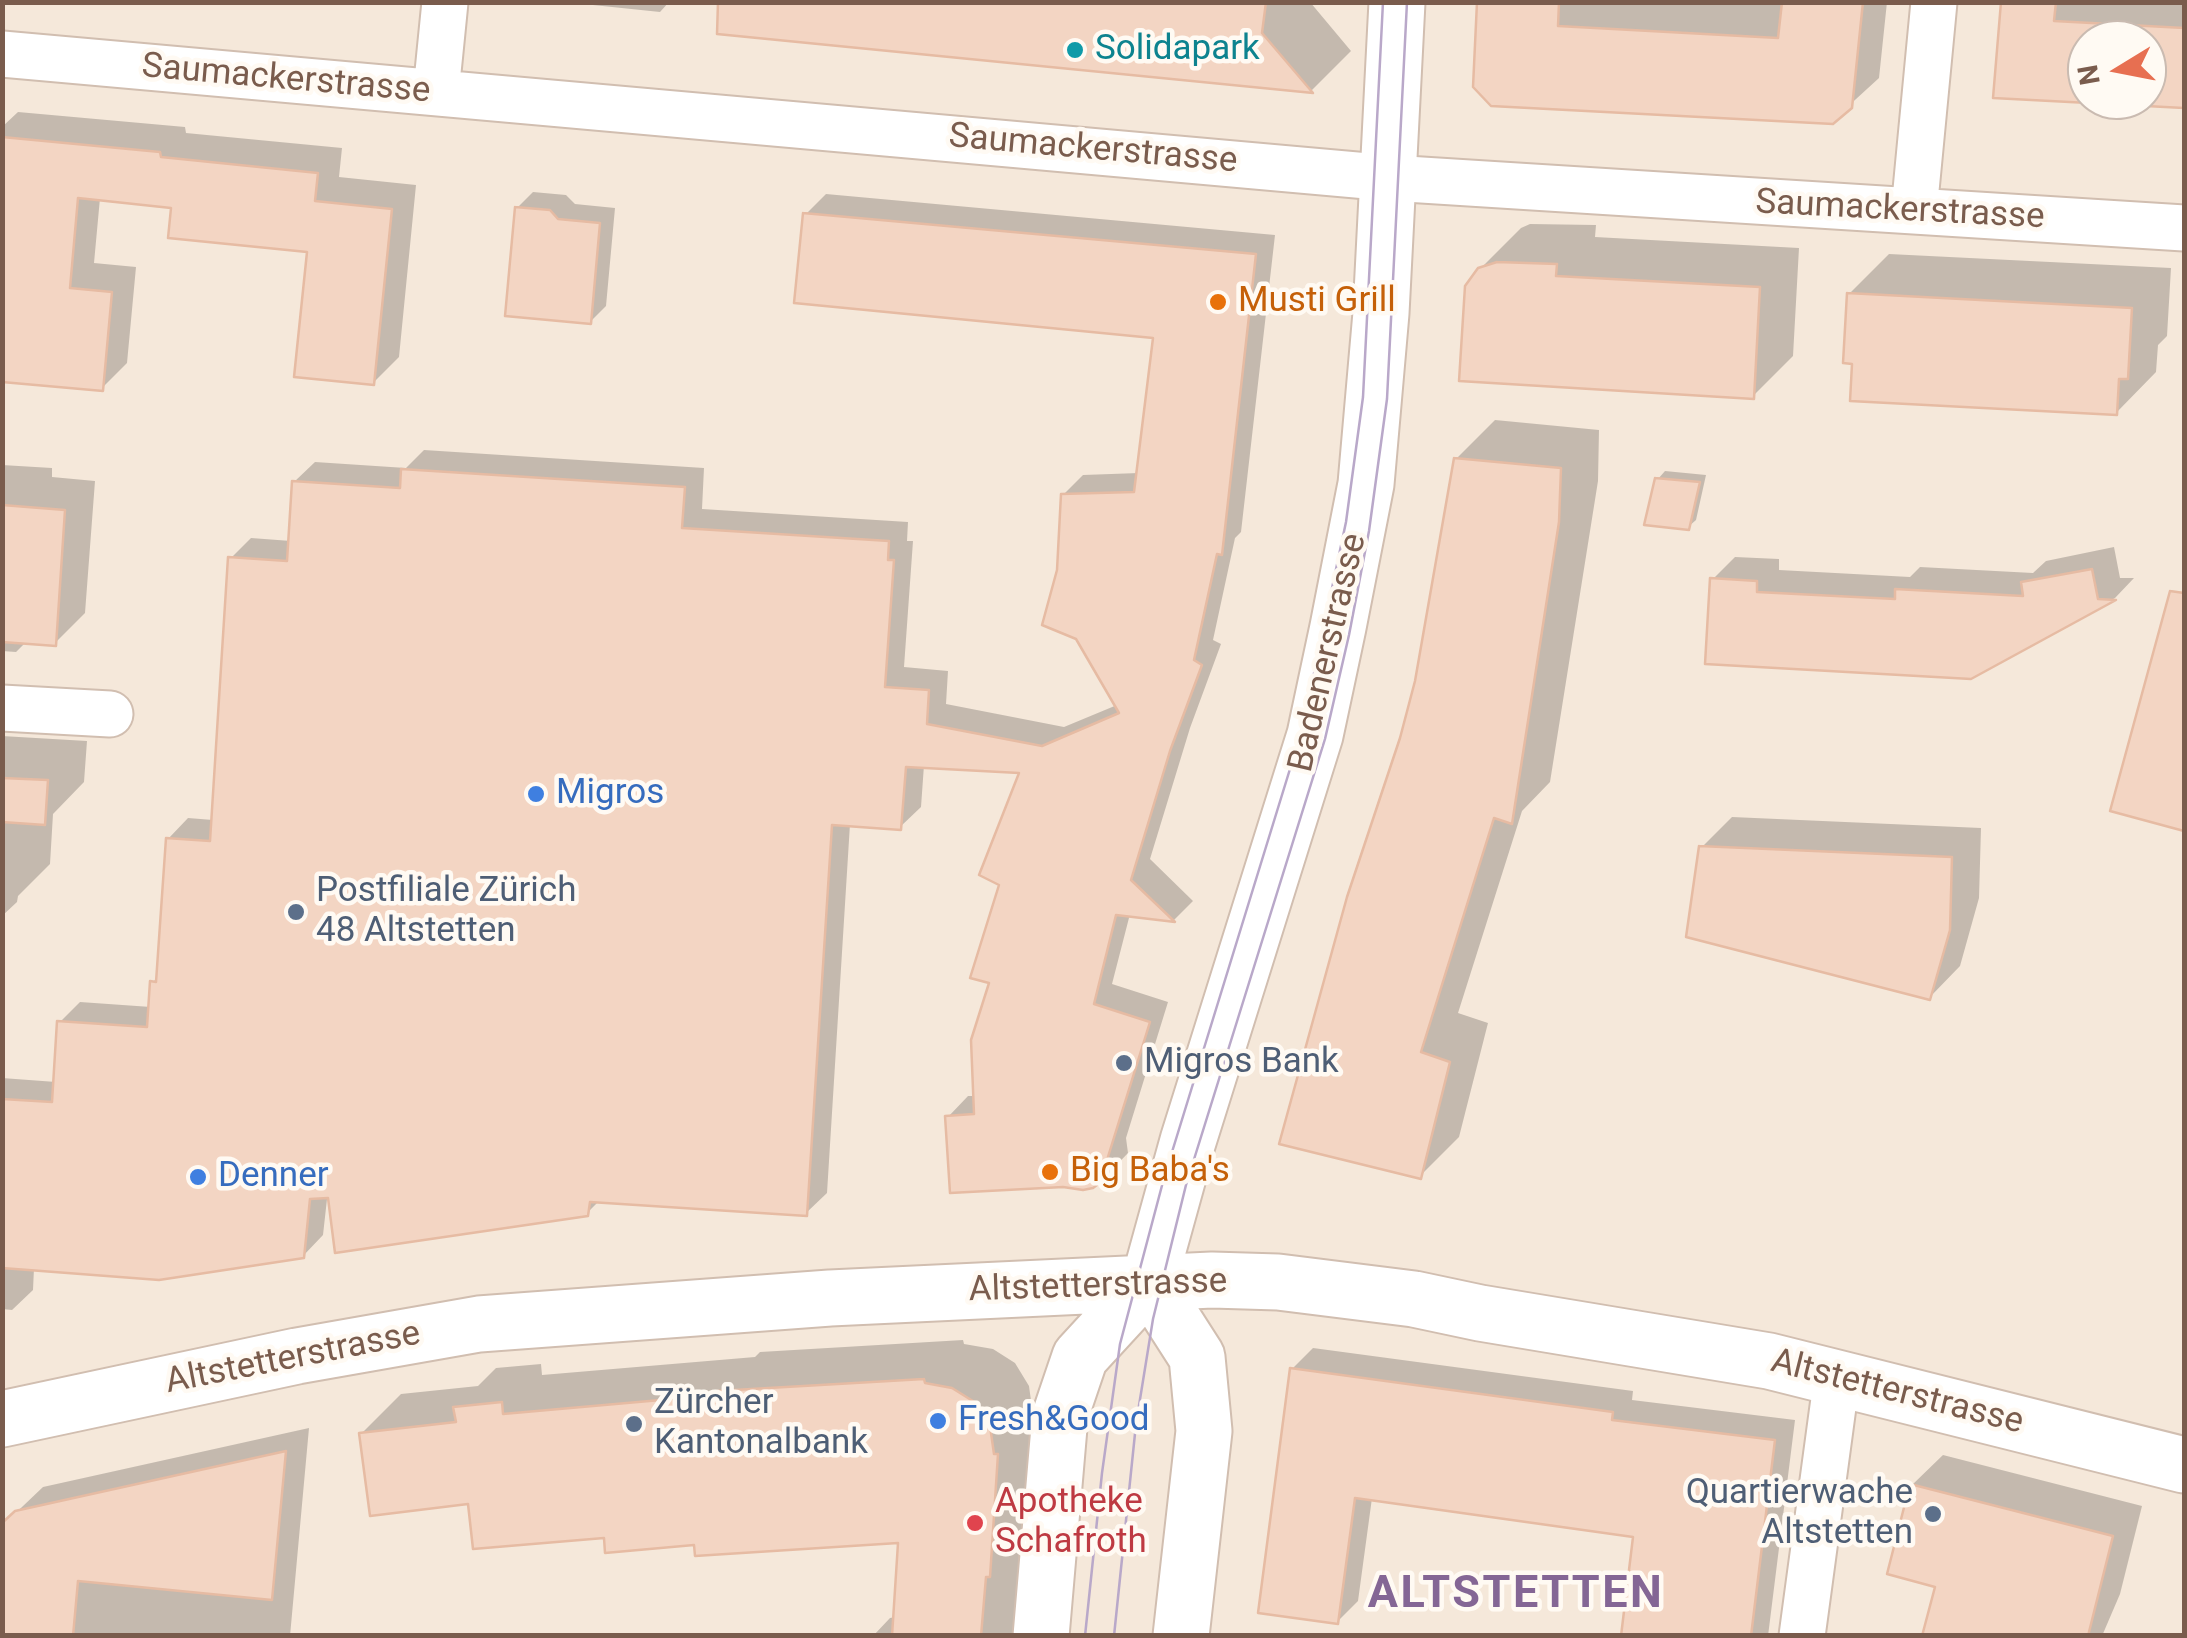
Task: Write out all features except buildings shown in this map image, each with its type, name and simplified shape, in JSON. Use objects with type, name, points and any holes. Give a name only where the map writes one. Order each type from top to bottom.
[{"type":"street","points":[[436,92],[444,2]]},
{"type":"street","name":"Badenerstrasse","points":[[1041,1636],[1060,1416],[1080,1357],[1149,1282],[1188,1142],[1314,735],[1338,627],[1366,484],[1390,178],[1397,2]]},
{"type":"street","points":[[1914,211],[1934,2]]},
{"type":"street","name":"Saumackerstrasse","points":[[2,54],[1390,178],[2184,228]]},
{"type":"street","points":[[2,708],[110,714]]},
{"type":"street","name":"Altstetterstrasse","points":[[2,1419],[296,1356],[478,1324],[616,1311],[1212,1280],[1278,1282],[1414,1299],[1480,1314],[1716,1352],[1837,1377],[2184,1465]]},
{"type":"street","points":[[1149,1282],[1196,1358],[1204,1431],[1181,1636]]},
{"type":"street","points":[[1802,1636],[1826,1433],[1837,1377]]},
{"type":"shaded area","points":[[3,3],[2184,3],[2184,1635],[3,1635]]},
{"type":"tram line","points":[[1085,1636],[1120,1344],[1164,1178],[1302,730],[1346,522],[1363,397],[1383,2]]},
{"type":"tram line","points":[[1114,1636],[1136,1424],[1153,1319],[1186,1185],[1325,739],[1369,531],[1387,399],[1407,2]]},
{"type":"place","name":"Solidapark","points":[[1075,50]]},
{"type":"place","name":"Musti Grill","points":[[1218,302]]},
{"type":"place","name":"Migros","points":[[536,794]]},
{"type":"place","name":"Postfiliale Zürich 48 Altstetten","points":[[296,912]]},
{"type":"place","name":"Migros Bank","points":[[1124,1063]]},
{"type":"place","name":"Big Baba's","points":[[1050,1172]]},
{"type":"place","name":"Denner","points":[[198,1177]]},
{"type":"place","name":"Fresh&Good","points":[[938,1421]]},
{"type":"place","name":"Zürcher Kantonalbank","points":[[634,1424]]},
{"type":"place","name":"Quartierwache Altstetten","points":[[1933,1514]]},
{"type":"place","name":"Apotheke Schafroth","points":[[975,1523]]},
{"type":"district","name":"ALTSTETTEN","points":[[1516,1596]]}]
